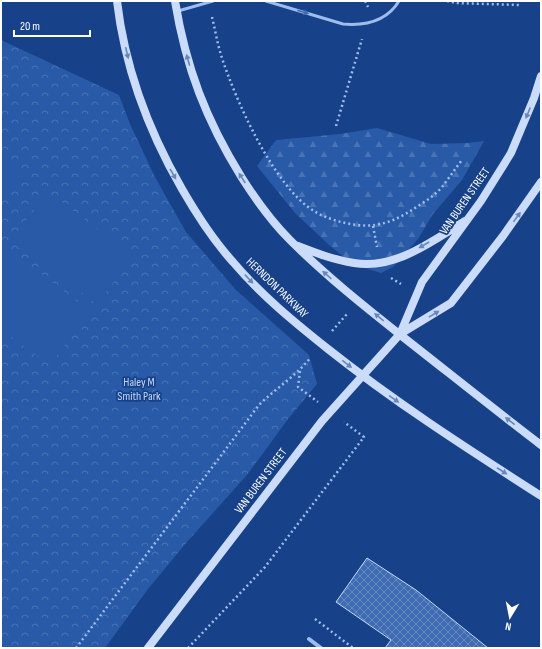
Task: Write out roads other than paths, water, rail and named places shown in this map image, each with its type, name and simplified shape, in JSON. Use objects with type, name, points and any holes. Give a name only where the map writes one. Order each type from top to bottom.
[{"type":"main road","name":"HERNDON PARKWAY","points":[[117,1],[120,22],[136,91],[148,123],[166,161],[190,203],[232,262],[279,308],[362,376],[443,433],[541,496]]},
{"type":"main road","points":[[175,1],[184,46],[203,105],[218,136],[250,189],[270,217],[295,244],[334,281],[541,445]]},
{"type":"main road","name":"VAN BUREN STREET","points":[[400,334],[422,282],[469,219],[497,178],[511,153],[534,98],[541,76]]},
{"type":"main road","name":"VAN BUREN STREET","points":[[148,648],[322,421],[400,334],[451,304],[504,236],[541,182]]},
{"type":"main road","points":[[295,244],[342,261],[361,264],[380,264],[407,255],[469,219]]},
{"type":"street","points":[[309,639],[321,648]]},
{"type":"lane","points":[[176,12],[213,1]]},
{"type":"lane","points":[[266,1],[343,24],[354,25],[377,21],[387,15],[399,1]]},
{"type":"park label","name":"Haley M Smith Park","points":[[139,389]]}]
